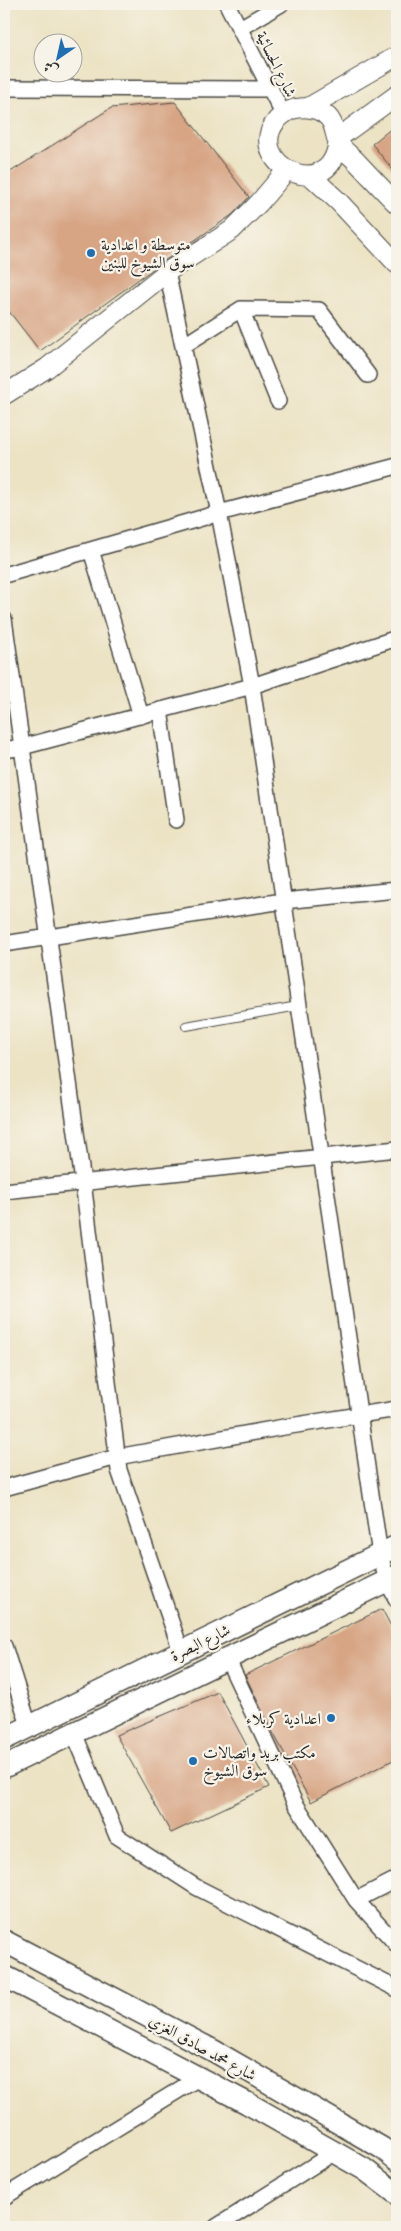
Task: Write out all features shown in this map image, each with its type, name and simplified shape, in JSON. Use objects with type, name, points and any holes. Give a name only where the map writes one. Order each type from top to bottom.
[{"type":"main road","name":"شارع البصرة","points":[[4,1739],[388,1550]]},
{"type":"main road","name":"شارع البصرة","points":[[4,1767],[392,1578]]},
{"type":"main road","name":"شارع محمد صادق الغزي","points":[[4,1941],[214,2051],[382,2148],[397,2160]]},
{"type":"main road","name":"شارع محمد صادق الغزي","points":[[4,1976],[200,2077],[364,2169],[397,2194]]},
{"type":"street","name":"شارع الحسائية","points":[[227,4],[283,114]]},
{"type":"street","points":[[240,28],[281,4]]},
{"type":"street","points":[[309,107],[397,56]]},
{"type":"street","points":[[4,88],[270,89]]},
{"type":"street","points":[[338,140],[397,95]]},
{"type":"street","points":[[309,107],[320,111],[329,118],[335,127],[338,140],[337,152],[326,167],[310,175],[298,175],[286,170],[276,162],[270,150],[270,136],[274,124],[283,114],[295,108],[309,107]]},
{"type":"street","points":[[338,140],[397,204]]},
{"type":"street","points":[[4,395],[47,368],[166,272],[232,230],[259,203],[286,170]]},
{"type":"street","points":[[310,175],[339,202],[397,264]]},
{"type":"street","points":[[166,272],[220,513],[252,686],[360,1416],[397,1600]]},
{"type":"street","points":[[183,346],[241,309],[319,310],[368,375]]},
{"type":"street","points":[[241,309],[278,402]]},
{"type":"street","points":[[4,575],[220,513],[397,466]]},
{"type":"street","points":[[91,550],[141,716]]},
{"type":"street","points":[[4,619],[83,1182],[119,1470],[181,1651]]},
{"type":"street","points":[[4,750],[22,747],[252,686],[397,638]]},
{"type":"street","points":[[160,710],[176,820]]},
{"type":"street","points":[[4,944],[283,901],[397,890]]},
{"type":"street","points":[[4,1190],[397,1149]]},
{"type":"street","points":[[4,1488],[118,1457],[284,1426],[397,1409]]},
{"type":"street","points":[[4,1646],[29,1726]]},
{"type":"street","points":[[227,1658],[295,1803],[356,1900],[397,1945]]},
{"type":"street","points":[[74,1732],[117,1836],[196,1887],[397,1989]]},
{"type":"street","points":[[356,1900],[397,1879]]},
{"type":"street","points":[[4,2197],[200,2077]]},
{"type":"street","points":[[216,2227],[335,2152]]},
{"type":"lane","points":[[186,1026],[298,1006]]},
{"type":"building","name":"متوسطة و اعدادية سوق الشيوخ للبنين","points":[[175,102],[249,197],[232,215],[161,263],[40,351],[4,305],[4,176],[111,108]]},
{"type":"building","points":[[397,124],[397,175],[372,144]]},
{"type":"building","name":"اعدادية كربلاء","points":[[382,1609],[397,1638],[397,1758],[311,1802],[271,1729],[245,1675]]},
{"type":"building","name":"مكتب بريد واتصالات سوق الشيوخ","points":[[218,1692],[269,1787],[171,1833],[116,1735]]},
{"type":"place","name":"متوسطة و اعدادية سوق الشيوخ للبنين","points":[[91,253]]},
{"type":"place","name":"اعدادية كربلاء","points":[[331,1718]]},
{"type":"place","name":"مكتب بريد واتصالات سوق الشيوخ","points":[[193,1761]]}]
